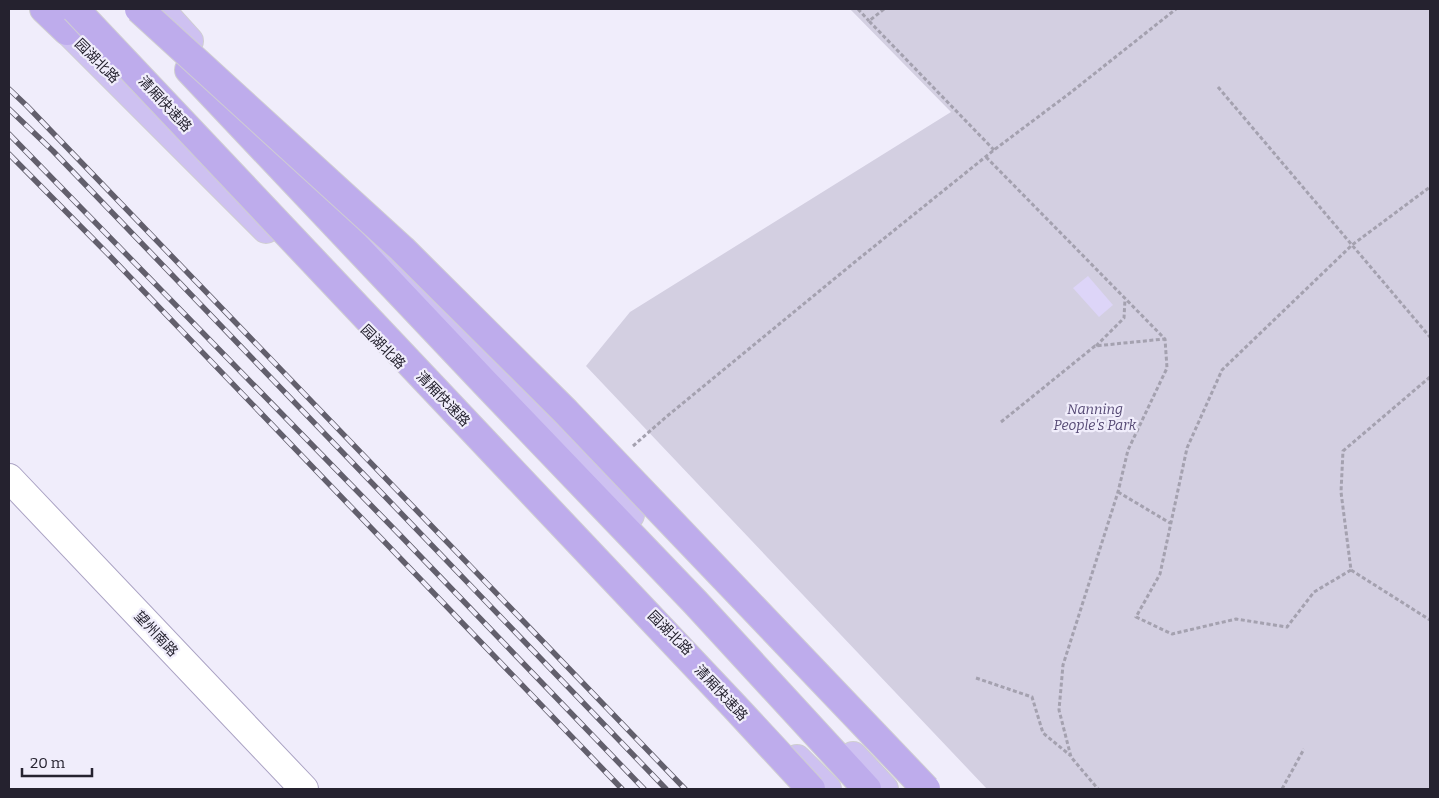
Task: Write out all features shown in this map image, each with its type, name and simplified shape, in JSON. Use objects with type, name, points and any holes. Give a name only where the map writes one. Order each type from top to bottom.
[{"type":"highway","name":"清厢快速路","points":[[45,9],[71,20],[734,706],[811,789]]},
{"type":"highway","points":[[132,9],[480,378],[695,602],[867,789]]},
{"type":"highway","points":[[139,9],[402,249],[566,412],[926,789]]},
{"type":"main road","points":[[160,9],[884,789]]},
{"type":"main road","name":"园湖北路","points":[[71,20],[827,789]]},
{"type":"street","name":"望州南路","points":[[9,478],[304,789]]},
{"type":"path","points":[[858,9],[994,150]]},
{"type":"path","points":[[869,21],[884,9]]},
{"type":"path","points":[[614,463],[674,410],[856,261],[994,150],[1176,9]]},
{"type":"path","points":[[1218,87],[1430,338]]},
{"type":"path","points":[[986,158],[1165,339],[1168,368],[1128,450],[1118,492],[1063,665],[1059,710],[1072,757]]},
{"type":"path","points":[[1351,570],[1314,592],[1287,627],[1236,619],[1172,634],[1136,617],[1160,574],[1187,448],[1222,370],[1352,245],[1430,187]]},
{"type":"path","points":[[1001,422],[1095,346],[1124,318],[1125,298]]},
{"type":"path","points":[[1095,346],[1165,339]]},
{"type":"path","points":[[1351,570],[1342,492],[1343,451],[1430,376]]},
{"type":"path","points":[[1118,492],[1170,523]]},
{"type":"path","points":[[1351,570],[1430,620]]},
{"type":"path","points":[[976,678],[1032,696],[1043,733],[1072,757],[1098,789]]},
{"type":"path","points":[[1282,789],[1304,749]]},
{"type":"green space","name":"Nanning People's Park","points":[[850,9],[1430,9],[1430,789],[987,789],[586,366],[630,312],[951,112]]},
{"type":"building","points":[[1088,276],[1113,305],[1099,317],[1073,288]]},
{"type":"railway","points":[[9,89],[685,789]]},
{"type":"railway","points":[[9,109],[53,151],[666,789]]},
{"type":"railway","points":[[9,134],[397,532],[644,789]]},
{"type":"railway","points":[[9,154],[106,252],[622,789]]}]
